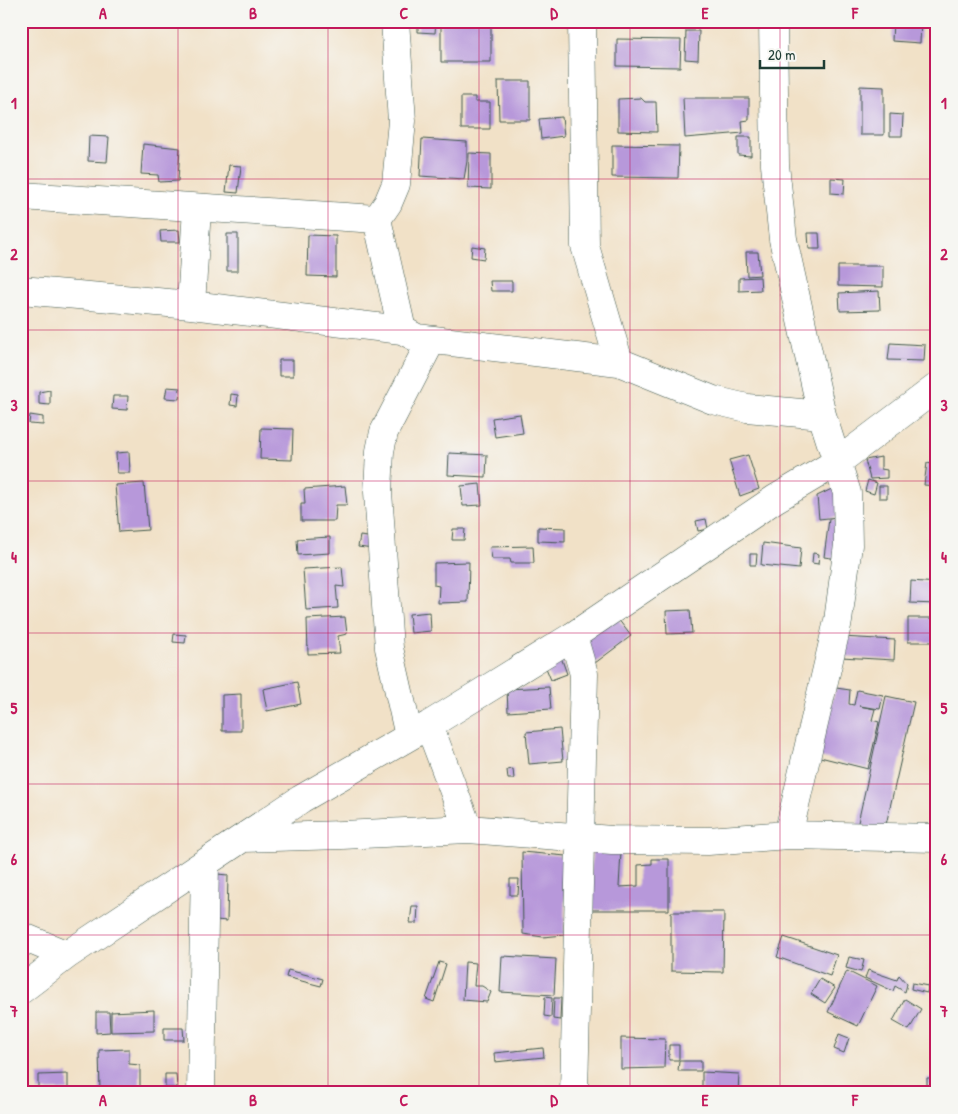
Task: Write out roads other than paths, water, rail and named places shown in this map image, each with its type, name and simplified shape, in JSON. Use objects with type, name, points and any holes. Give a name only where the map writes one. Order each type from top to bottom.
[{"type":"street","points":[[395,21],[402,121],[396,184],[388,203],[377,219],[402,330]]},
{"type":"street","points":[[582,21],[585,246],[619,362]]},
{"type":"street","points":[[773,21],[775,165],[783,239],[822,414],[847,493],[848,545],[838,621],[788,835]]},
{"type":"street","points":[[21,196],[197,209],[377,219]]},
{"type":"street","points":[[191,305],[197,209]]},
{"type":"street","points":[[21,290],[191,305],[402,330],[417,338],[431,341],[619,362],[713,400],[747,408],[822,414]]},
{"type":"street","points":[[431,341],[384,432],[380,451],[378,492],[389,648],[419,730],[468,829]]},
{"type":"street","points":[[21,990],[67,955],[301,799],[573,636],[775,499],[838,461],[937,387]]},
{"type":"street","points":[[573,636],[584,674],[574,1093]]},
{"type":"street","points":[[243,838],[342,836],[468,829],[580,838],[708,841],[788,835],[937,838]]},
{"type":"street","points":[[200,1093],[205,863]]},
{"type":"street","points":[[21,936],[67,955]]}]
